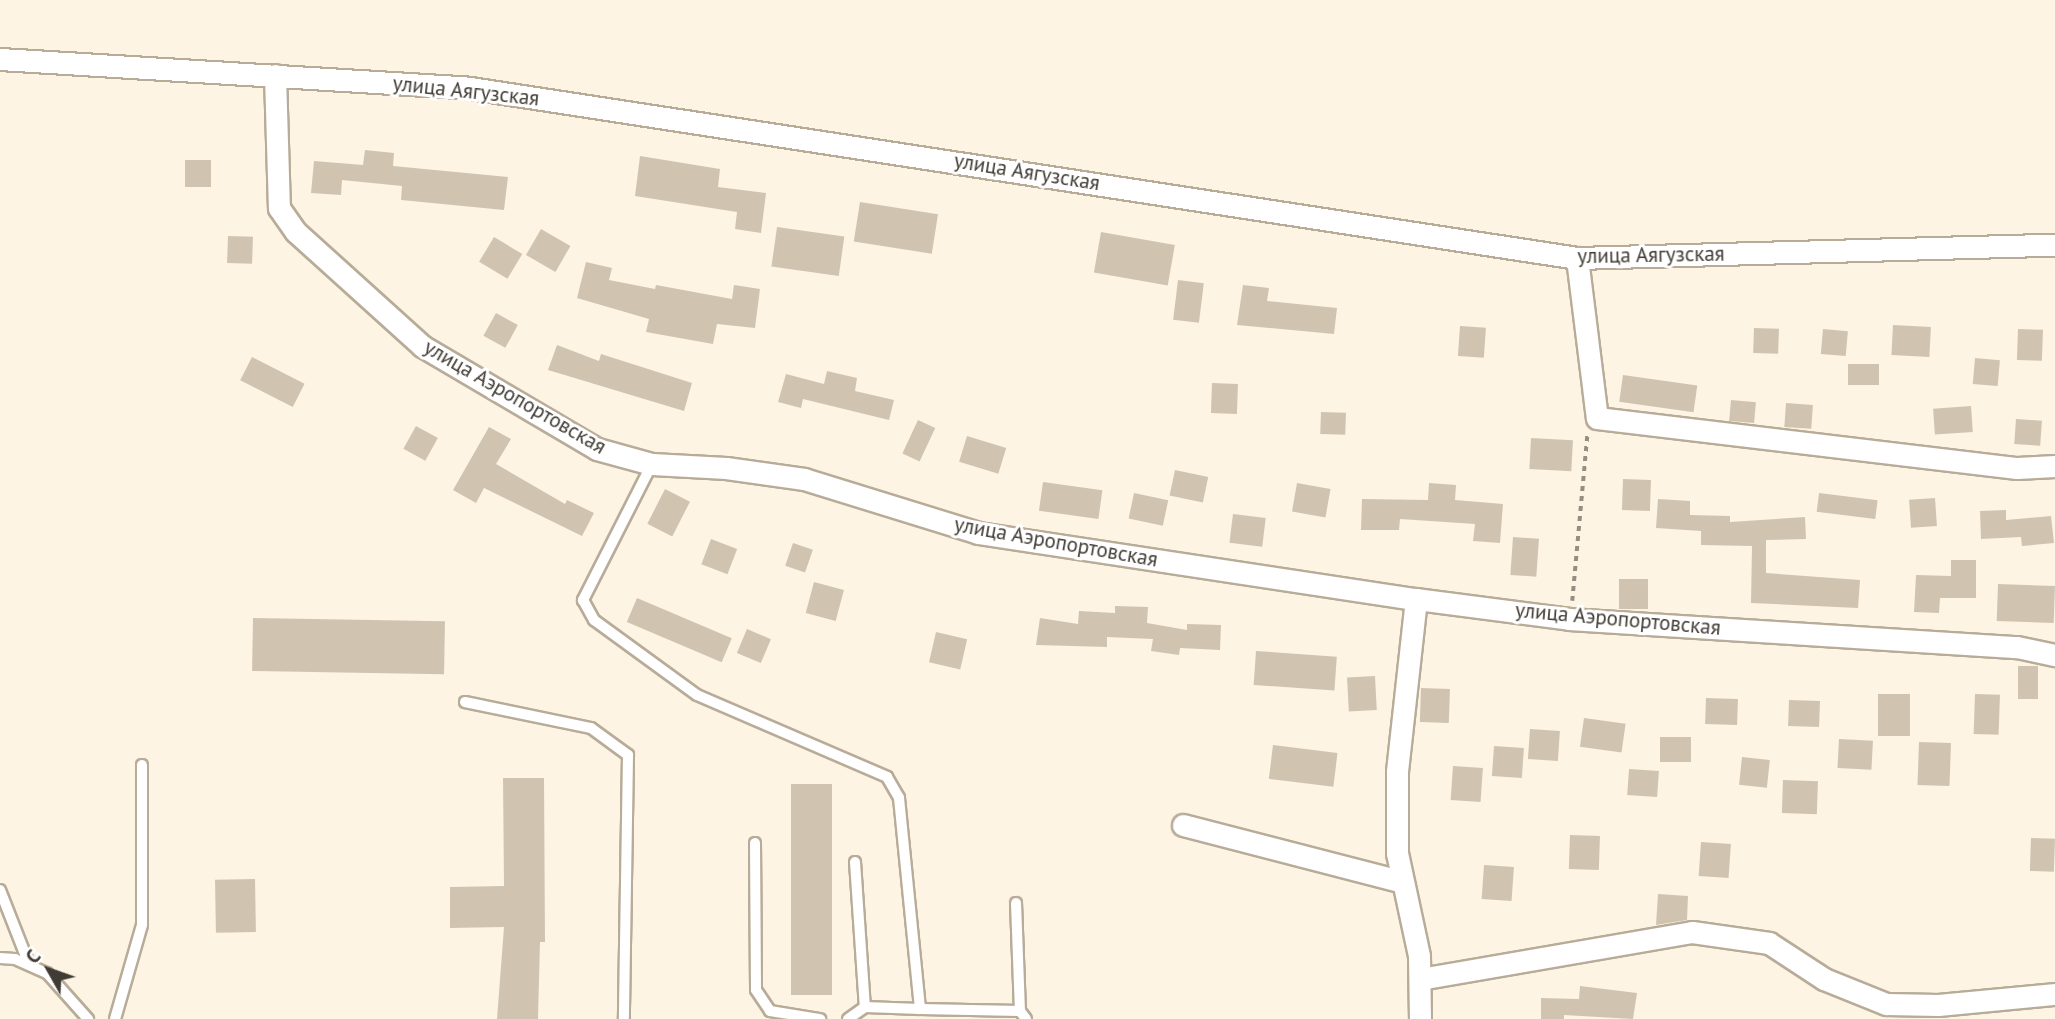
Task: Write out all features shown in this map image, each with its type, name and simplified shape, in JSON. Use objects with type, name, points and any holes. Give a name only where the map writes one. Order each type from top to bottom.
[{"type":"street","name":"улица Аягузская","points":[[0,59],[470,88],[1577,258],[2055,245]]},
{"type":"street","name":"улица Аэропортовская","points":[[275,75],[279,208],[296,232],[422,346],[597,449],[652,464],[726,468],[804,479],[978,533],[1416,599],[1569,619],[2017,647],[2055,655]]},
{"type":"street","points":[[1577,258],[1597,418],[2017,468],[2055,466]]},
{"type":"street","points":[[1416,599],[1397,772],[1400,881],[1420,979],[1420,1019]]},
{"type":"street","points":[[1183,825],[1400,881]]},
{"type":"street","points":[[1420,979],[1692,932],[1769,943],[1824,979],[1886,1003],[1938,1012],[2055,994]]},
{"type":"lane","points":[[652,464],[583,600],[594,621],[697,695],[887,776],[899,798],[920,1009]]},
{"type":"lane","points":[[466,702],[591,728],[628,755],[624,1019]]},
{"type":"lane","points":[[115,1019],[142,925],[142,765]]},
{"type":"lane","points":[[755,843],[756,990],[769,1011],[820,1019]]},
{"type":"lane","points":[[855,862],[865,1007]]},
{"type":"lane","points":[[0,890],[29,964]]},
{"type":"lane","points":[[848,1019],[865,1007],[1023,1015],[1016,903]]},
{"type":"lane","points":[[0,958],[29,964],[47,973],[88,1019]]},
{"type":"path","points":[[1569,619],[1583,442],[1597,418]]},
{"type":"building","points":[[365,150],[394,153],[393,166],[508,177],[504,210],[401,200],[402,186],[342,180],[341,195],[311,193],[314,161],[363,165]]},
{"type":"building","points":[[640,156],[720,169],[718,187],[766,193],[761,233],[735,229],[737,212],[635,196]]},
{"type":"building","points":[[185,160],[211,160],[211,187],[185,187]]},
{"type":"building","points":[[860,202],[938,214],[932,254],[854,242]]},
{"type":"building","points":[[777,227],[844,236],[839,276],[771,267]]},
{"type":"building","points":[[541,229],[570,246],[555,272],[526,255]]},
{"type":"building","points":[[1101,232],[1175,245],[1168,285],[1094,272]]},
{"type":"building","points":[[228,236],[253,237],[252,264],[227,263]]},
{"type":"building","points":[[494,237],[522,254],[507,279],[479,262]]},
{"type":"building","points":[[586,262],[612,268],[609,280],[655,289],[656,285],[732,299],[734,285],[760,289],[755,328],[717,324],[713,344],[646,332],[649,319],[577,298]]},
{"type":"building","points":[[1178,280],[1204,283],[1199,323],[1173,320]]},
{"type":"building","points":[[1243,285],[1269,288],[1267,301],[1337,308],[1334,334],[1237,325]]},
{"type":"building","points":[[496,313],[518,325],[505,348],[483,336]]},
{"type":"building","points":[[1893,325],[1931,327],[1929,357],[1891,355]]},
{"type":"building","points":[[1460,326],[1486,328],[1484,358],[1458,356]]},
{"type":"building","points":[[1754,328],[1779,329],[1778,354],[1753,353]]},
{"type":"building","points":[[1823,329],[1848,331],[1846,356],[1821,354]]},
{"type":"building","points":[[2018,329],[2043,330],[2042,361],[2017,360]]},
{"type":"building","points":[[557,345],[599,361],[601,354],[692,383],[684,411],[548,370]]},
{"type":"building","points":[[252,357],[305,384],[293,407],[240,380]]},
{"type":"building","points":[[1975,358],[2000,360],[1998,386],[1973,384]]},
{"type":"building","points":[[1848,364],[1879,364],[1879,385],[1848,385]]},
{"type":"building","points":[[827,371],[857,378],[855,391],[894,400],[889,420],[803,399],[801,408],[778,402],[786,374],[824,384]]},
{"type":"building","points":[[1623,375],[1697,385],[1694,412],[1619,402]]},
{"type":"building","points":[[1212,383],[1238,384],[1237,414],[1211,413]]},
{"type":"building","points":[[1731,400],[1756,402],[1754,423],[1729,421]]},
{"type":"building","points":[[1786,403],[1813,405],[1811,429],[1784,427]]},
{"type":"building","points":[[1971,406],[1973,432],[1935,435],[1933,409]]},
{"type":"building","points":[[1321,412],[1346,413],[1345,435],[1320,434]]},
{"type":"building","points":[[2016,419],[2042,421],[2040,446],[2014,444]]},
{"type":"building","points":[[918,420],[935,428],[920,462],[902,454]]},
{"type":"building","points":[[416,426],[438,438],[425,461],[403,449]]},
{"type":"building","points":[[489,427],[511,439],[496,464],[565,504],[567,500],[594,513],[582,536],[484,488],[476,503],[453,490]]},
{"type":"building","points":[[967,436],[1006,448],[998,474],[959,462]]},
{"type":"building","points":[[1531,438],[1573,440],[1571,471],[1529,469]]},
{"type":"building","points":[[1175,470],[1208,477],[1203,503],[1170,495]]},
{"type":"building","points":[[1623,479],[1651,480],[1650,511],[1622,510]]},
{"type":"building","points":[[1043,482],[1102,490],[1098,519],[1039,511]]},
{"type":"building","points":[[1297,483],[1330,489],[1325,517],[1292,512]]},
{"type":"building","points":[[1429,483],[1456,485],[1455,500],[1503,504],[1500,543],[1473,541],[1475,524],[1400,519],[1399,530],[1361,530],[1362,499],[1428,500]]},
{"type":"building","points":[[665,489],[690,502],[672,536],[647,524]]},
{"type":"building","points":[[1134,493],[1168,500],[1163,526],[1129,518]]},
{"type":"building","points":[[1819,493],[1878,500],[1875,519],[1817,512]]},
{"type":"building","points":[[1935,498],[1937,526],[1911,528],[1909,500]]},
{"type":"building","points":[[1658,499],[1690,501],[1690,515],[1730,516],[1730,522],[1805,517],[1806,539],[1766,540],[1766,573],[1860,580],[1858,608],[1751,603],[1752,546],[1701,545],[1701,531],[1656,528]]},
{"type":"building","points":[[2006,510],[2006,520],[2051,516],[2054,543],[2022,546],[2021,537],[1981,539],[1980,511]]},
{"type":"building","points":[[1233,514],[1266,518],[1262,547],[1229,543]]},
{"type":"building","points":[[1513,537],[1539,539],[1536,577],[1510,575]]},
{"type":"building","points":[[711,539],[737,549],[727,574],[701,564]]},
{"type":"building","points":[[793,543],[813,550],[805,573],[785,566]]},
{"type":"building","points":[[1951,560],[1976,560],[1976,598],[1940,598],[1939,613],[1914,612],[1916,575],[1951,576]]},
{"type":"building","points":[[1619,579],[1648,579],[1648,609],[1619,609]]},
{"type":"building","points":[[814,582],[844,590],[836,621],[806,613]]},
{"type":"building","points":[[1998,584],[2055,586],[2054,623],[1997,621]]},
{"type":"building","points":[[637,598],[732,638],[722,662],[627,622]]},
{"type":"building","points":[[1115,606],[1148,607],[1147,623],[1187,630],[1187,624],[1221,625],[1220,650],[1180,648],[1179,655],[1151,651],[1153,639],[1107,637],[1107,647],[1036,645],[1040,618],[1078,624],[1079,611],[1115,613]]},
{"type":"building","points":[[253,618],[445,621],[444,674],[252,671]]},
{"type":"building","points":[[747,629],[771,639],[761,663],[737,653]]},
{"type":"building","points":[[936,632],[967,639],[960,669],[929,662]]},
{"type":"building","points":[[1256,651],[1337,657],[1334,691],[1254,685]]},
{"type":"building","points":[[2018,666],[2038,666],[2038,699],[2018,699]]},
{"type":"building","points":[[1375,676],[1377,710],[1349,711],[1347,677]]},
{"type":"building","points":[[1421,688],[1450,689],[1449,723],[1420,722]]},
{"type":"building","points":[[1878,694],[1910,694],[1910,736],[1878,736]]},
{"type":"building","points":[[1975,694],[2000,695],[1999,735],[1974,734]]},
{"type":"building","points":[[1706,698],[1738,699],[1737,725],[1705,724]]},
{"type":"building","points":[[1789,700],[1820,701],[1819,727],[1788,726]]},
{"type":"building","points":[[1584,718],[1626,724],[1622,753],[1580,747]]},
{"type":"building","points":[[1530,729],[1560,731],[1558,761],[1528,759]]},
{"type":"building","points":[[1660,737],[1691,737],[1691,762],[1660,762]]},
{"type":"building","points":[[1839,739],[1873,741],[1871,770],[1837,768]]},
{"type":"building","points":[[1919,742],[1951,743],[1949,786],[1917,785]]},
{"type":"building","points":[[1273,745],[1338,753],[1333,787],[1269,779]]},
{"type":"building","points":[[1494,746],[1524,748],[1522,778],[1492,776]]},
{"type":"building","points":[[1742,757],[1770,760],[1767,788],[1739,785]]},
{"type":"building","points":[[1453,766],[1483,768],[1481,802],[1451,800]]},
{"type":"building","points":[[1629,769],[1659,771],[1657,797],[1627,795]]},
{"type":"building","points":[[503,778],[544,778],[545,942],[540,942],[538,1019],[497,1019],[504,927],[450,928],[450,887],[504,886]]},
{"type":"building","points":[[1783,780],[1818,781],[1817,814],[1782,813]]},
{"type":"building","points":[[791,784],[832,784],[832,995],[791,995]]},
{"type":"building","points":[[1570,835],[1600,836],[1599,870],[1569,869]]},
{"type":"building","points":[[2031,838],[2055,839],[2054,872],[2030,871]]},
{"type":"building","points":[[1701,842],[1731,844],[1729,878],[1699,876]]},
{"type":"building","points":[[1484,865],[1514,867],[1512,901],[1482,899]]},
{"type":"building","points":[[255,879],[256,932],[216,933],[215,880]]},
{"type":"building","points":[[1658,894],[1688,896],[1687,920],[1656,925]]},
{"type":"building","points":[[1580,986],[1637,993],[1633,1019],[1564,1015],[1564,1019],[1541,1019],[1541,998],[1579,999]]}]
